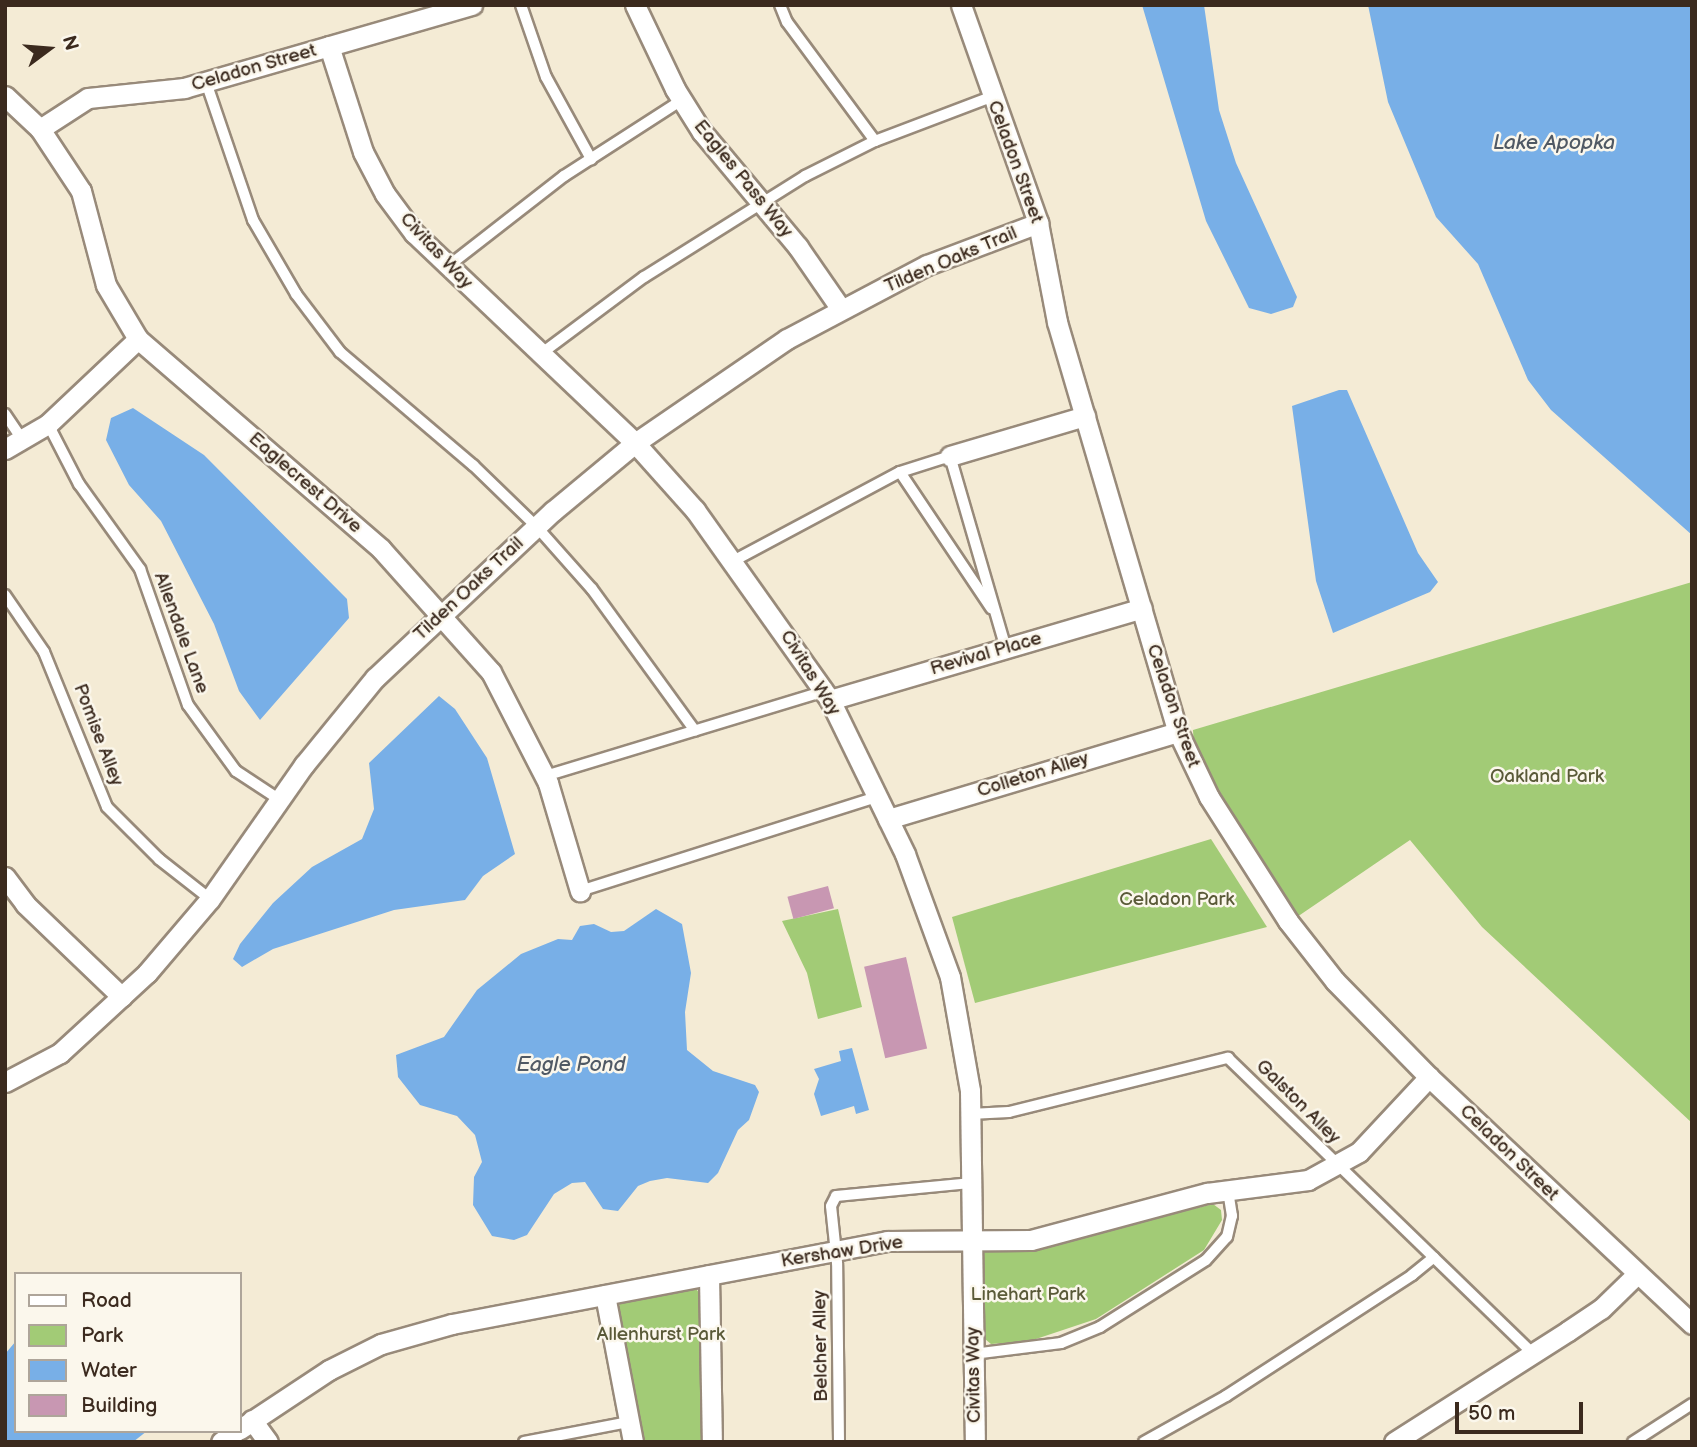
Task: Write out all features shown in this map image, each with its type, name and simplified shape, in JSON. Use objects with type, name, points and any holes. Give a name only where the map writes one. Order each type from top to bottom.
[{"type":"street","name":"Celadon Street","points":[[40,129],[88,98],[206,82],[472,5]]},
{"type":"street","name":"Eagles Pass Way","points":[[635,5],[682,100],[702,132],[761,201],[841,309]]},
{"type":"street","name":"Celadon Street","points":[[961,5],[991,97],[1038,223],[1057,322],[1178,732],[1209,797],[1288,921],[1335,981],[1429,1077],[1692,1324]]},
{"type":"street","name":"Civitas Way","points":[[328,46],[351,121],[380,184],[414,233],[635,443],[735,560],[827,695],[922,891],[950,976],[962,1028],[970,1114],[975,1442]]},
{"type":"street","name":"Eaglecrest Drive","points":[[8,104],[40,129],[81,191],[106,285],[138,339],[381,549],[491,672],[545,776],[580,891]]},
{"type":"street","name":"Tilden Oaks Trail","points":[[5,1082],[60,1053],[122,997],[210,899],[280,800],[375,678],[536,526],[635,443],[706,392],[841,309],[927,265],[1038,223]]},
{"type":"street","points":[[14,444],[48,424],[138,339]]},
{"type":"street","points":[[950,456],[1085,416]]},
{"type":"street","name":"Revival Place","points":[[827,695],[1006,649],[1142,608]]},
{"type":"street","name":"Colleton Alley","points":[[888,818],[1178,732]]},
{"type":"street","points":[[5,877],[24,904],[122,997]]},
{"type":"street","name":"Kershaw Drive","points":[[243,1427],[329,1370],[381,1345],[452,1324],[887,1241],[1031,1240],[1228,1191],[1308,1180],[1339,1167],[1359,1153],[1429,1077]]},
{"type":"street","points":[[1394,1442],[1601,1309],[1637,1274]]},
{"type":"street","points":[[709,1275],[712,1442]]},
{"type":"street","points":[[605,1295],[633,1442]]},
{"type":"street","points":[[243,1427],[268,1442]]},
{"type":"lane","points":[[521,5],[546,77],[591,159]]},
{"type":"lane","points":[[780,5],[808,52],[876,141]]},
{"type":"lane","points":[[206,82],[253,220],[296,294],[340,352],[473,465],[536,526],[642,653],[695,731]]},
{"type":"lane","points":[[542,353],[644,277],[761,201],[876,141],[991,97]]},
{"type":"lane","points":[[447,267],[591,159],[682,100]]},
{"type":"lane","points":[[5,414],[14,444]]},
{"type":"lane","name":"Allendale Lane","points":[[48,424],[79,484],[140,569],[188,705],[236,771],[280,800]]},
{"type":"lane","points":[[735,560],[900,472],[950,456],[1006,649]]},
{"type":"lane","points":[[900,472],[995,610]]},
{"type":"lane","name":"Pomise Alley","points":[[5,595],[44,652],[107,807],[159,859],[210,899]]},
{"type":"lane","points":[[545,776],[827,695]]},
{"type":"lane","points":[[580,891],[877,797]]},
{"type":"lane","name":"Galston Alley","points":[[970,1114],[1009,1112],[1228,1058],[1533,1354]]},
{"type":"lane","name":"Belcher Alley","points":[[839,1442],[835,1251],[831,1206],[836,1196],[972,1183]]},
{"type":"lane","points":[[973,1354],[1035,1349],[1074,1338],[1100,1327],[1206,1261],[1227,1237],[1232,1216],[1228,1191]]},
{"type":"lane","points":[[1144,1442],[1226,1396],[1412,1275],[1434,1257]]},
{"type":"lane","points":[[1633,1442],[1692,1404]]},
{"type":"lane","points":[[524,1442],[629,1422]]},
{"type":"green space","name":"Oakland Park","points":[[1692,582],[1692,1123],[1482,927],[1410,840],[1297,917],[1194,750],[1193,730]]},
{"type":"green space","name":"Celadon Park","points":[[1211,839],[1267,927],[975,1003],[952,917]]},
{"type":"green space","points":[[838,909],[862,1007],[818,1019],[807,973],[782,921]]},
{"type":"green space","name":"Linehart Park","points":[[1213,1204],[1221,1210],[1222,1220],[1204,1250],[1096,1319],[1030,1341],[991,1344],[985,1339],[982,1253],[989,1249],[1036,1249]]},
{"type":"green space","name":"Allenhurst Park","points":[[686,1289],[697,1290],[701,1296],[703,1442],[641,1442],[617,1313],[620,1303]]},
{"type":"water","points":[[1142,5],[1204,5],[1219,110],[1236,163],[1297,297],[1293,307],[1271,314],[1249,308],[1206,221]]},
{"type":"water","name":"Lake Apopka","points":[[1368,5],[1692,5],[1692,535],[1551,410],[1528,380],[1478,264],[1436,217],[1388,102]]},
{"type":"water","points":[[1339,390],[1347,390],[1418,553],[1438,582],[1430,592],[1333,633],[1316,581],[1292,406]]},
{"type":"water","points":[[133,408],[204,455],[347,599],[349,618],[260,720],[239,691],[214,624],[161,521],[129,485],[106,440],[111,418]]},
{"type":"water","points":[[439,696],[455,709],[487,758],[515,854],[483,876],[465,900],[394,910],[273,949],[242,967],[233,959],[240,944],[273,903],[312,867],[362,839],[374,809],[369,763]]},
{"type":"water","name":"Eagle Pond","points":[[656,909],[682,924],[691,973],[685,1012],[687,1050],[713,1071],[755,1085],[759,1092],[749,1120],[738,1130],[718,1173],[708,1183],[667,1178],[650,1181],[638,1186],[618,1211],[603,1209],[585,1182],[572,1183],[554,1194],[527,1235],[514,1240],[492,1236],[473,1205],[474,1177],[482,1162],[475,1135],[457,1116],[420,1105],[398,1077],[396,1055],[444,1037],[477,990],[521,954],[558,939],[572,940],[580,926],[594,924],[611,932],[624,931]]},
{"type":"water","points":[[852,1048],[869,1110],[856,1114],[854,1106],[821,1116],[814,1094],[819,1079],[814,1069],[841,1061],[839,1051]]},
{"type":"water","points":[[14,1343],[14,1433],[144,1433],[133,1442],[5,1442],[5,1354]]},
{"type":"building","points":[[828,886],[834,908],[793,919],[787,897]]},
{"type":"building","points":[[906,957],[927,1049],[885,1058],[864,967]]}]
